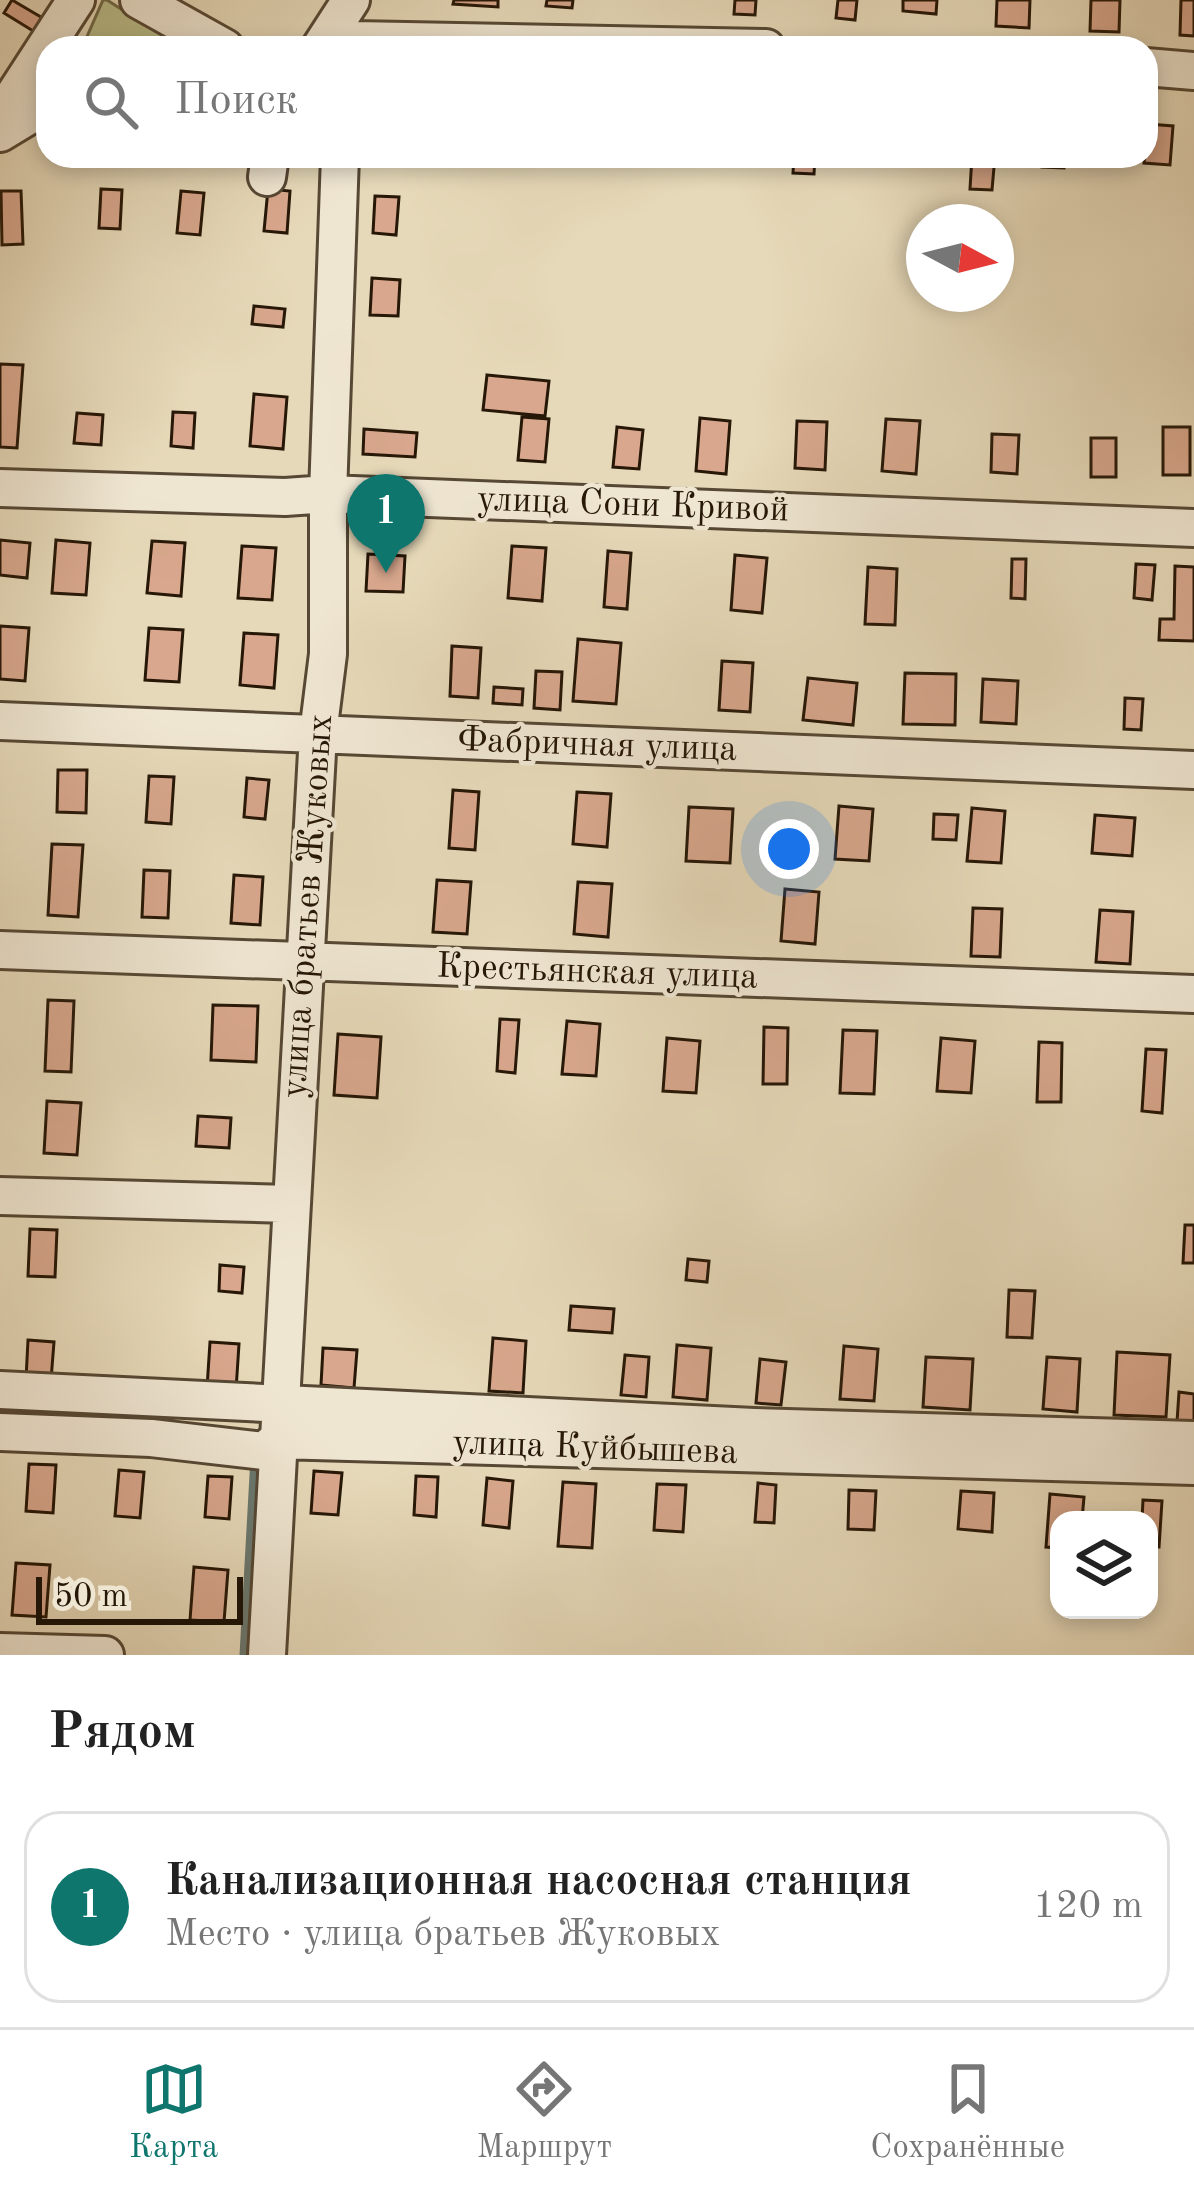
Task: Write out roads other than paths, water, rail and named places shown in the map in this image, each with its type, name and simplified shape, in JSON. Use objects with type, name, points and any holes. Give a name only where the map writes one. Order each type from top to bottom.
[{"type":"street","points":[[53,36],[76,0]]},
{"type":"street","points":[[139,0],[204,36]]},
{"type":"street","points":[[343,36],[354,0]]},
{"type":"street","points":[[0,117],[36,62]]},
{"type":"street","points":[[1158,68],[1194,71]]},
{"type":"street","points":[[0,133],[36,114]]},
{"type":"street","name":"улица братьев Жуковых","points":[[267,1655],[318,734],[328,654],[328,494],[340,168]]},
{"type":"street","name":"улица Сони Кривой","points":[[0,488],[285,497],[328,494],[1194,528]]},
{"type":"street","name":"Фабричная улица","points":[[0,721],[1194,770]]},
{"type":"street","name":"Крестьянская улица","points":[[0,950],[1194,994]]},
{"type":"street","points":[[0,1196],[290,1204]]},
{"type":"street","points":[[0,1390],[754,1427],[1194,1440]]},
{"type":"street","name":"улица Куйбышева","points":[[0,1432],[151,1438],[263,1450],[278,1440],[1194,1466]]},
{"type":"street","points":[[0,1652],[105,1655]]},
{"type":"waterway","points":[[244,1655],[255,1457]]},
{"type":"place","name":"Канализационная насосная станция","points":[[386,573]]}]
